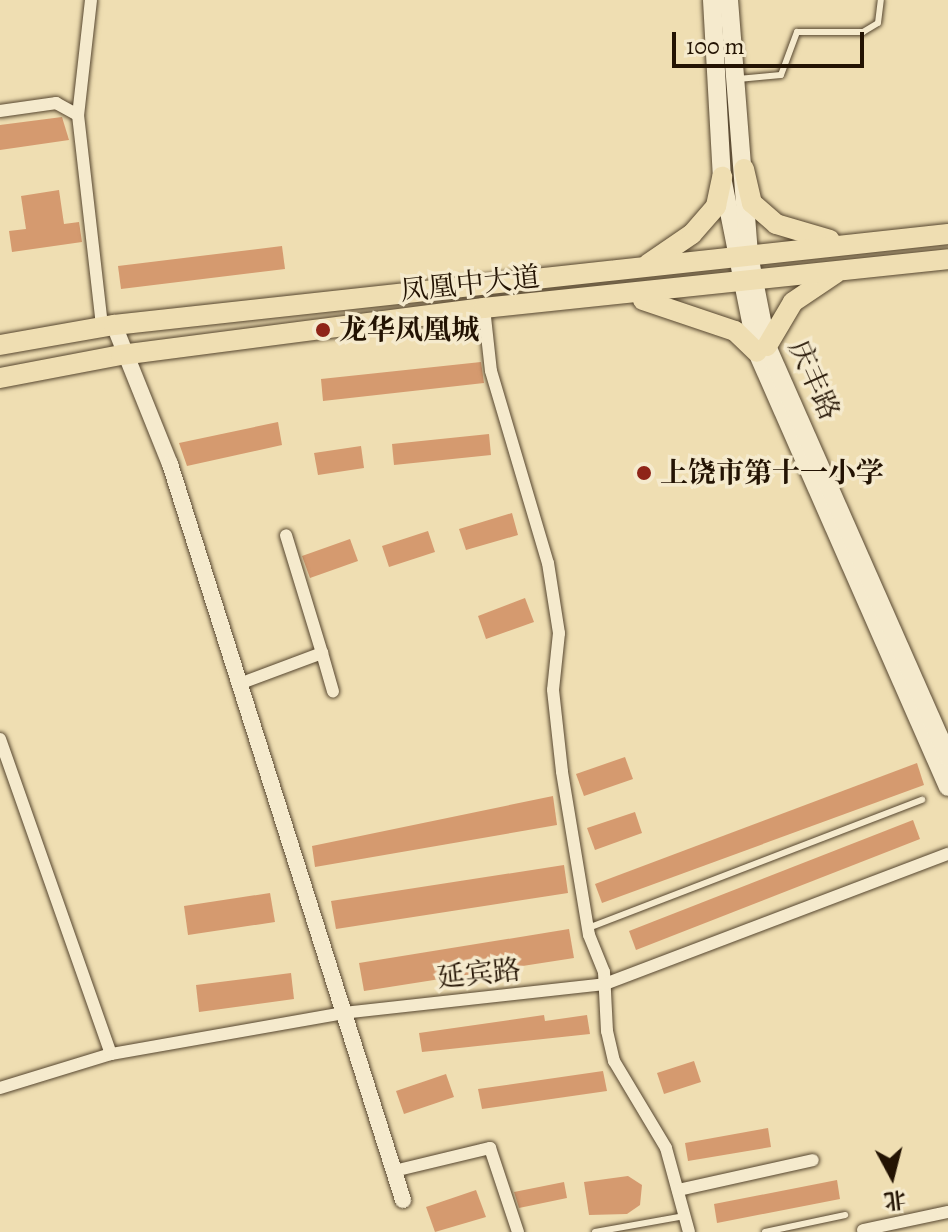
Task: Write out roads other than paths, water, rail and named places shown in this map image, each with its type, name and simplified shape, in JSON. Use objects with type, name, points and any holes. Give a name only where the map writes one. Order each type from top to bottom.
[{"type":"main road","points":[[712,0],[722,177],[762,349],[948,787]]},
{"type":"main road","points":[[729,0],[744,169],[742,256]]},
{"type":"main road","points":[[744,169],[752,203],[776,224],[853,245]]},
{"type":"main road","points":[[638,269],[692,234],[716,206],[722,177]]},
{"type":"main road","name":"凤凰中大道","points":[[0,345],[108,326],[948,234]]},
{"type":"main road","name":"凤凰中大道","points":[[0,378],[121,355],[484,308],[636,298],[843,269],[948,259]]},
{"type":"main road","points":[[762,349],[793,302],[843,269]]},
{"type":"main road","points":[[636,298],[735,331],[762,349]]},
{"type":"main road","name":"庆丰路","points":[[762,349],[948,757]]},
{"type":"street","points":[[91,0],[78,115],[108,326],[170,464],[403,1200]]},
{"type":"street","points":[[0,111],[56,103],[78,115]]},
{"type":"street","points":[[484,308],[491,371],[548,563],[559,633],[556,718],[588,928],[605,984],[614,1061],[666,1148],[689,1232]]},
{"type":"street","points":[[286,535],[333,691]]},
{"type":"street","points":[[239,684],[322,653]]},
{"type":"street","points":[[0,739],[111,1054]]},
{"type":"street","name":"延宾路","points":[[0,1088],[111,1054],[343,1013],[605,984],[948,854]]},
{"type":"street","points":[[394,1171],[490,1148],[518,1232]]},
{"type":"street","points":[[678,1190],[813,1160]]},
{"type":"street","points":[[863,1230],[948,1212]]},
{"type":"lane","points":[[737,79],[781,75],[797,32],[863,32],[878,23],[881,0]]},
{"type":"lane","points":[[588,928],[922,800]]},
{"type":"lane","points":[[765,1232],[845,1215]]},
{"type":"lane","points":[[595,1232],[685,1216]]},
{"type":"place","name":"龙华凤凰城","points":[[323,330]]},
{"type":"place","name":"上饶市第十一小学","points":[[644,473]]}]
